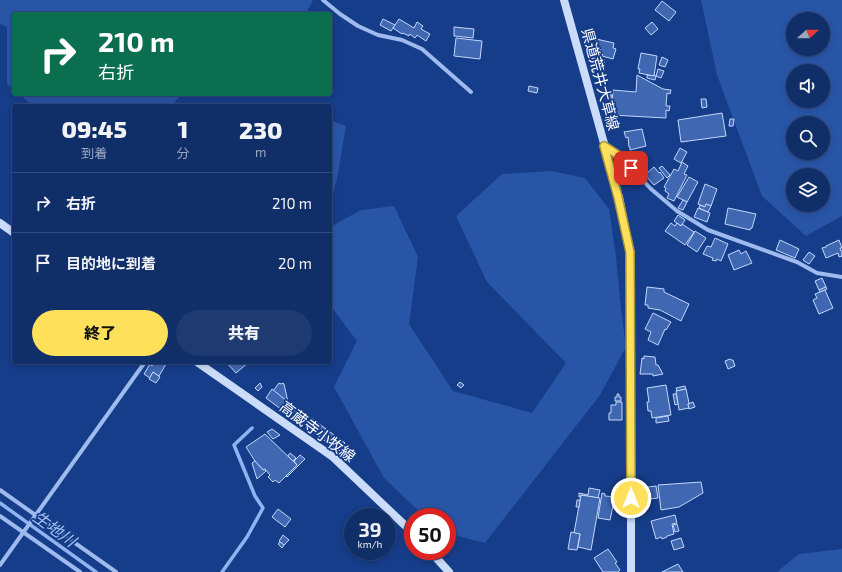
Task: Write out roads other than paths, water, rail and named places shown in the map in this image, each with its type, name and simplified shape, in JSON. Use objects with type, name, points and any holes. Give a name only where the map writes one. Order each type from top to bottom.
[{"type":"main road","name":"県道荒井大草線","points":[[564,0],[618,197],[630,252],[631,572]]},
{"type":"main road","points":[[0,223],[12,232]]},
{"type":"main road","name":"高蔵寺小牧線","points":[[200,364],[333,457],[404,524]]},
{"type":"main road","points":[[438,560],[449,572]]},
{"type":"street","points":[[323,0],[358,26],[378,35],[402,40],[422,49],[470,92]]},
{"type":"street","points":[[604,146],[621,157],[651,189],[677,211],[708,230],[797,262],[817,273],[842,277]]},
{"type":"street","points":[[0,565],[144,364]]},
{"type":"street","points":[[0,490],[116,572]]},
{"type":"street","points":[[0,516],[80,572]]},
{"type":"waterway","points":[[222,572],[247,537],[263,508],[255,496],[234,445],[252,428]]},
{"type":"waterway","name":"生地川","points":[[0,503],[96,572]]}]
